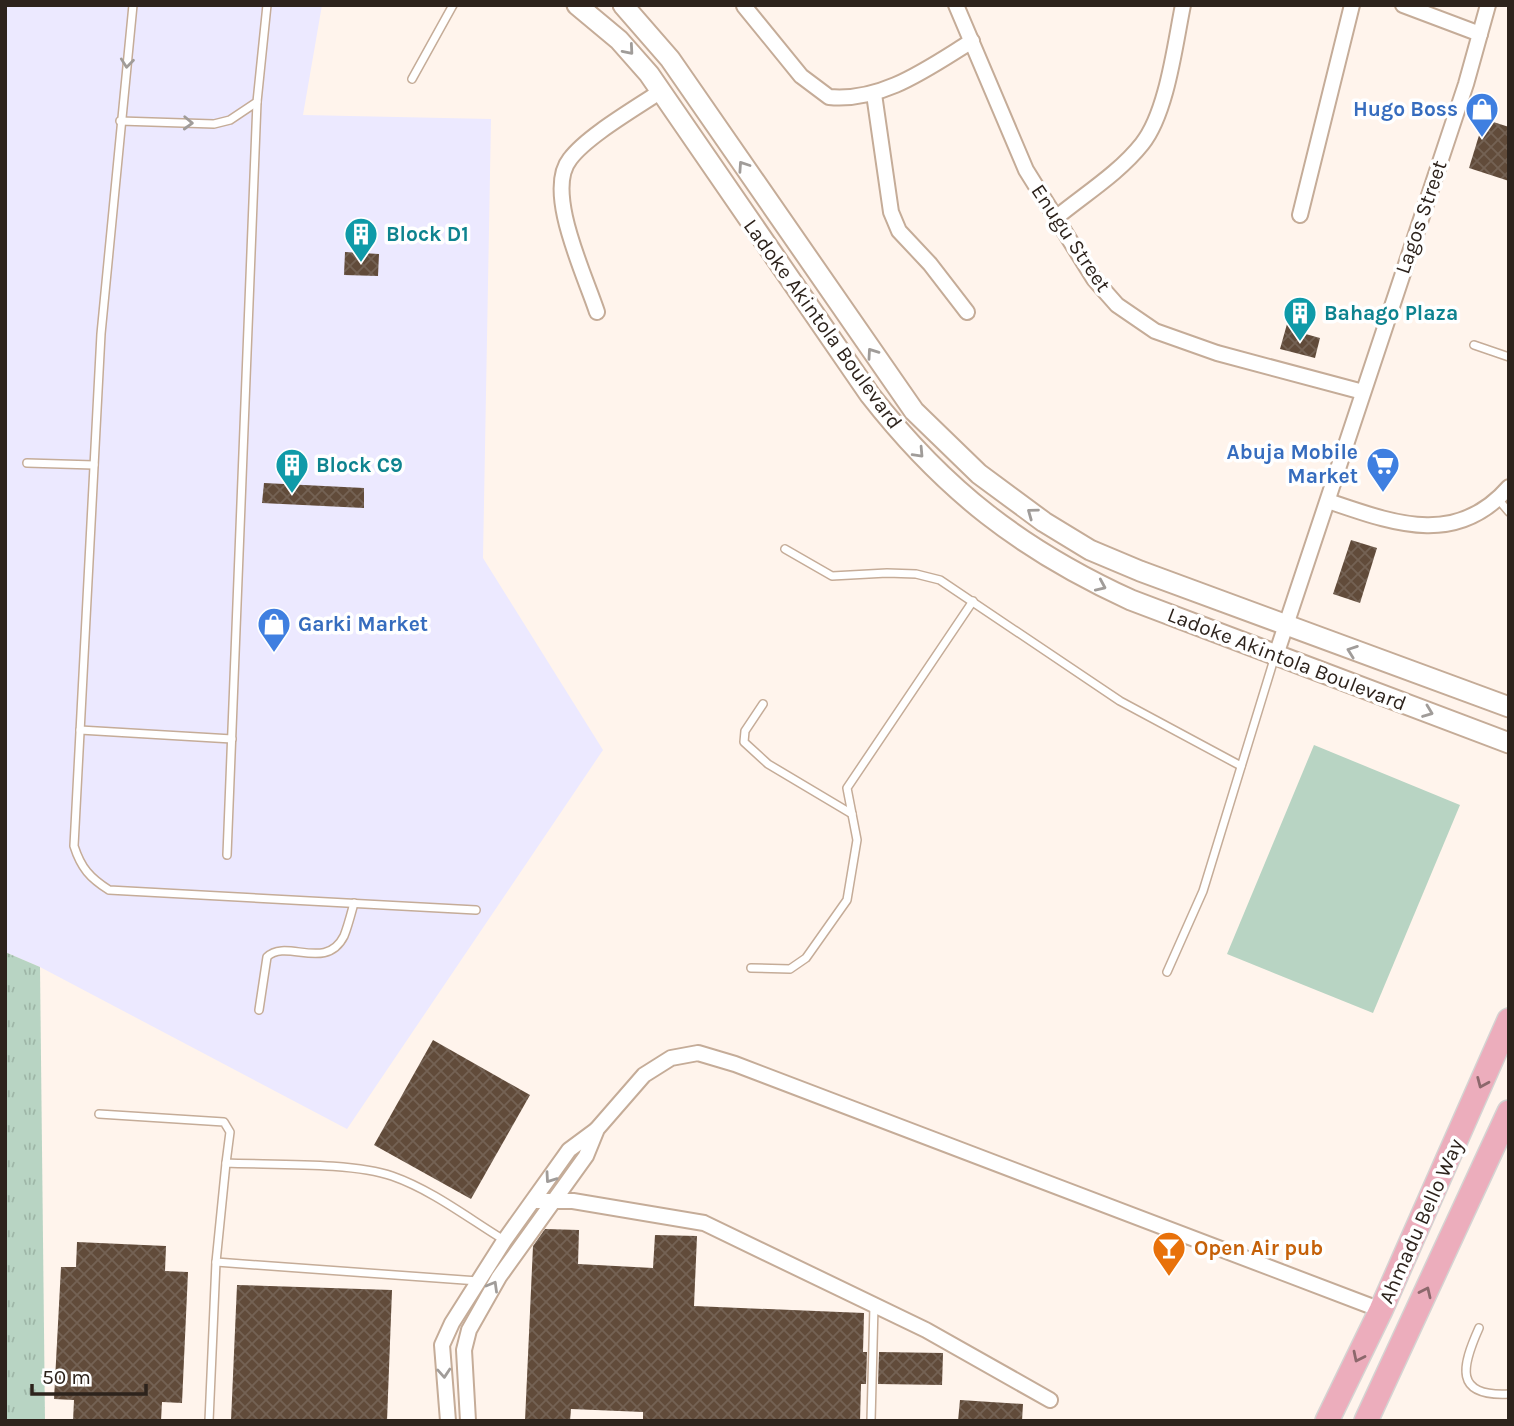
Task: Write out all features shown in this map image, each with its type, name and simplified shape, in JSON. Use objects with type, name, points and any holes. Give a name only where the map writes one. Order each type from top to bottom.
[{"type":"main road","name":"Ahmadu Bello Way","points":[[1327,1421],[1381,1310],[1509,1020]]},
{"type":"main road","name":"Ahmadu Bello Way","points":[[1366,1421],[1509,1112]]},
{"type":"street","name":"Ladoke Akintola Boulevard","points":[[578,5],[620,40],[661,91],[870,396],[896,429],[959,494],[1030,548],[1079,576],[1132,600],[1509,743]]},
{"type":"street","name":"Ladoke Akintola Boulevard","points":[[622,5],[670,59],[891,381],[946,445],[979,474],[1044,522],[1090,550],[1284,626],[1509,707]]},
{"type":"street","name":"Enugu Street","points":[[956,5],[1026,170],[1102,287],[1117,304],[1154,331],[1217,353],[1363,392]]},
{"type":"street","points":[[1056,218],[1122,164],[1143,143],[1156,118],[1183,5]]},
{"type":"street","points":[[1300,215],[1352,5]]},
{"type":"street","points":[[1403,5],[1479,34]]},
{"type":"street","name":"Lagos Street","points":[[1276,655],[1466,84],[1488,5]]},
{"type":"street","points":[[744,6],[801,76],[829,97],[843,99],[874,94],[911,79],[972,41]]},
{"type":"street","points":[[597,312],[561,207],[559,181],[569,159],[661,91]]},
{"type":"street","points":[[874,94],[884,181],[891,212],[899,231],[930,264],[967,312]]},
{"type":"street","points":[[1328,501],[1413,526],[1445,525],[1476,514],[1498,499],[1509,487]]},
{"type":"street","points":[[448,1421],[442,1345],[478,1281],[505,1241],[569,1150],[597,1129],[644,1075],[671,1058],[698,1053],[735,1064],[1381,1310]]},
{"type":"street","points":[[468,1421],[464,1350],[469,1330],[499,1277],[586,1156],[597,1129]]},
{"type":"street","points":[[534,1201],[573,1200],[704,1223],[874,1304],[1050,1401]]},
{"type":"lane","points":[[133,5],[120,121],[94,466],[74,846],[80,865],[91,878],[109,890],[476,910]]},
{"type":"lane","points":[[228,855],[257,102],[267,5]]},
{"type":"lane","points":[[412,79],[453,5]]},
{"type":"lane","points":[[120,121],[214,124],[230,120],[257,102]]},
{"type":"lane","points":[[1474,345],[1509,357]]},
{"type":"lane","points":[[27,463],[94,466]]},
{"type":"lane","points":[[1498,499],[1509,512]]},
{"type":"lane","points":[[786,549],[832,576],[916,574],[940,580],[1120,701],[1241,765]]},
{"type":"lane","points":[[751,968],[790,969],[798,964],[806,958],[847,900],[857,840],[847,788],[973,601]]},
{"type":"lane","points":[[1167,972],[1203,891],[1276,655]]},
{"type":"lane","points":[[763,704],[745,731],[744,742],[768,764],[852,814]]},
{"type":"lane","points":[[80,730],[232,739]]},
{"type":"lane","points":[[259,1010],[267,957],[282,951],[325,953],[343,937],[355,903]]},
{"type":"lane","points":[[99,1114],[224,1122],[230,1132],[216,1262],[209,1421]]},
{"type":"lane","points":[[226,1163],[368,1170],[392,1175],[428,1193],[505,1241]]},
{"type":"lane","points":[[216,1262],[478,1281]]},
{"type":"lane","points":[[871,1421],[874,1304]]},
{"type":"lane","points":[[1479,1328],[1465,1359],[1465,1376],[1478,1392],[1488,1395],[1509,1394]]},
{"type":"shaded area","name":"Garki Market","points":[[5,5],[322,5],[303,115],[491,119],[483,558],[603,750],[347,1129],[40,967],[5,952]]},
{"type":"green space","points":[[1314,745],[1460,805],[1373,1013],[1227,954]]},
{"type":"green space","points":[[5,952],[40,967],[45,1421],[5,1421]]},
{"type":"building","points":[[1484,119],[1509,127],[1509,181],[1469,168]]},
{"type":"building","name":"Block D1","points":[[345,252],[379,254],[378,276],[344,275]]},
{"type":"building","name":"Bahago Plaza","points":[[1287,324],[1303,328],[1302,333],[1320,338],[1315,358],[1280,349]]},
{"type":"building","points":[[264,483],[364,488],[364,508],[262,503]]},
{"type":"building","points":[[1351,540],[1377,548],[1360,603],[1333,594]]},
{"type":"building","points":[[433,1040],[530,1095],[471,1199],[374,1145]]},
{"type":"building","points":[[545,1229],[579,1230],[578,1264],[653,1268],[655,1235],[697,1236],[694,1306],[864,1313],[866,1384],[861,1384],[860,1421],[643,1421],[643,1412],[571,1409],[570,1421],[525,1421],[533,1246]]},
{"type":"building","points":[[77,1242],[166,1246],[165,1271],[188,1272],[182,1403],[162,1402],[161,1421],[73,1421],[74,1400],[54,1399],[61,1267],[76,1267]]},
{"type":"building","points":[[237,1285],[392,1290],[387,1421],[231,1421]]},
{"type":"building","points":[[879,1352],[943,1353],[942,1385],[878,1384]]},
{"type":"building","points":[[960,1400],[1023,1404],[1022,1421],[958,1421]]},
{"type":"place","name":"Hugo Boss","points":[[1482,139]]},
{"type":"place","name":"Block D1","points":[[361,264]]},
{"type":"place","name":"Bahago Plaza","points":[[1300,343]]},
{"type":"place","name":"Abuja Mobile Market","points":[[1383,494]]},
{"type":"place","name":"Block C9","points":[[292,495]]},
{"type":"place","name":"Garki Market","points":[[274,654]]},
{"type":"place","name":"Open Air pub","points":[[1169,1278]]}]
